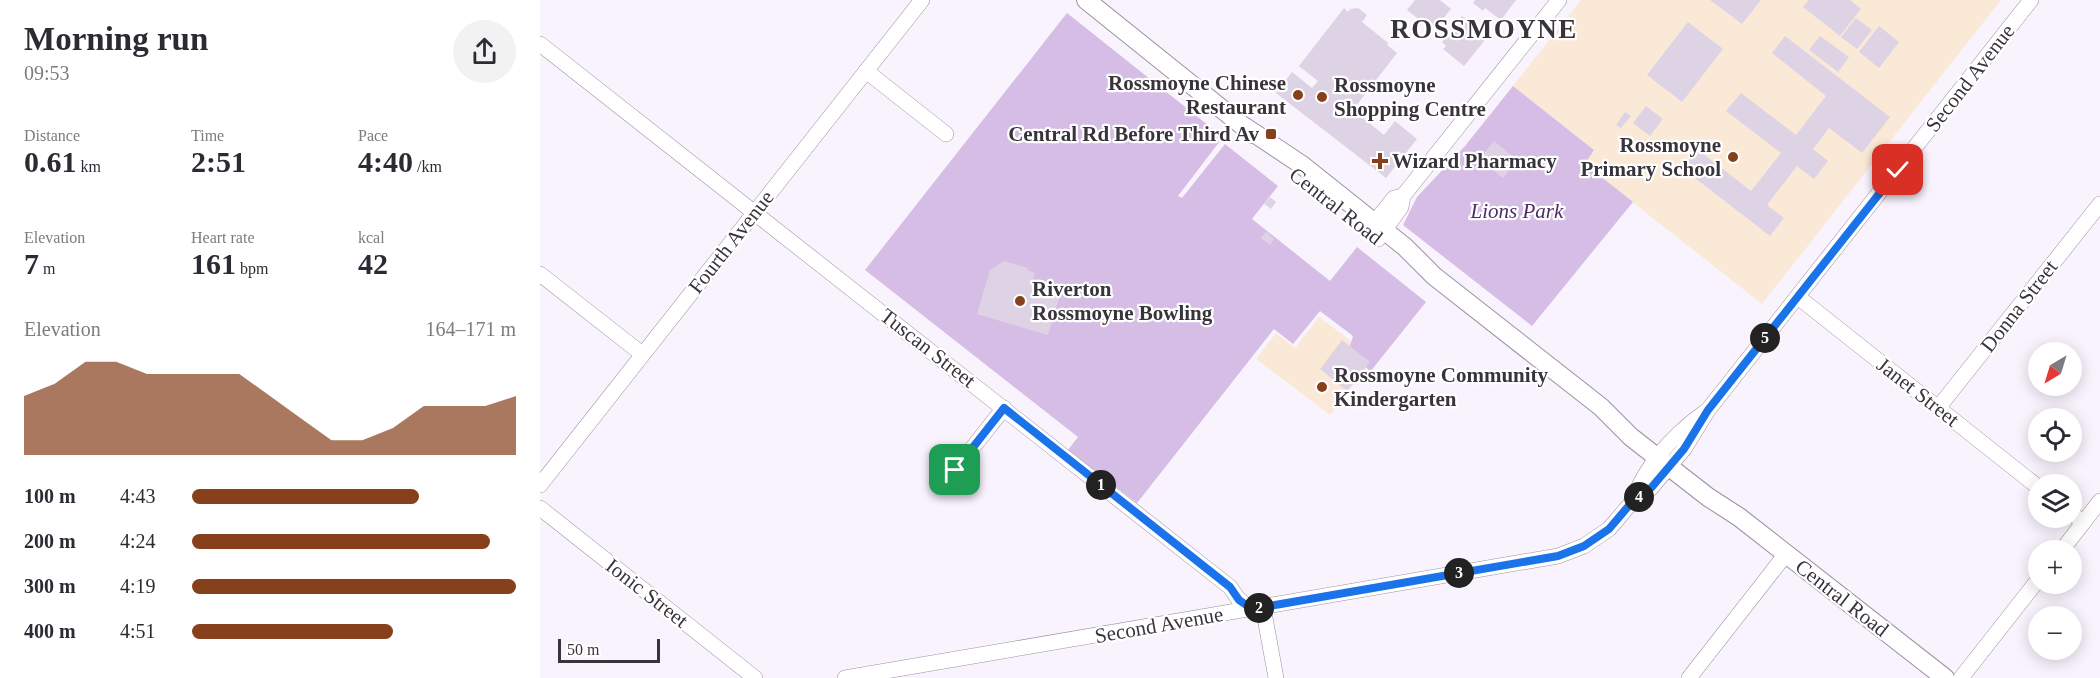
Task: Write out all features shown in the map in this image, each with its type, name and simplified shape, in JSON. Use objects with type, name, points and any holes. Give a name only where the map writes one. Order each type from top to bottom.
[{"type":"street","name":"Fourth Avenue","points":[[540,485],[922,0]]},
{"type":"street","name":"Central Road","points":[[1086,0],[1245,128],[1287,168],[1376,231],[1400,256],[1434,276],[1600,407],[1637,428],[1667,458],[1715,488],[1739,517],[1945,678]]},
{"type":"street","points":[[1376,231],[1394,198],[1403,196],[1559,0]]},
{"type":"street","name":"Second Avenue","points":[[845,678],[1558,556],[1584,546],[1609,529],[1632,502],[1651,488],[1686,426],[1708,410],[2031,0]]},
{"type":"street","name":"Tuscan Street","points":[[540,44],[1230,587],[1239,600],[1265,618],[1276,678]]},
{"type":"street","points":[[866,71],[946,135]]},
{"type":"street","name":"Donna Street","points":[[1938,408],[2100,204]]},
{"type":"street","points":[[540,274],[642,354]]},
{"type":"street","name":"Janet Street","points":[[1798,297],[2028,479]]},
{"type":"street","points":[[951,476],[1004,408]]},
{"type":"street","points":[[2082,514],[2100,501]]},
{"type":"street","name":"Ionic Street","points":[[540,508],[755,678]]},
{"type":"street","points":[[1689,678],[1786,554]]},
{"type":"street","points":[[1961,678],[2028,593]]},
{"type":"shaded area","name":"Rossmoyne Primary School","points":[[1581,0],[2001,0],[1762,304],[1584,164],[1594,150],[1513,86]]},
{"type":"shaded area","name":"Rossmoyne Community Kindergarten","points":[[1319,317],[1374,358],[1330,415],[1256,359],[1276,333],[1295,348]]},
{"type":"green space","points":[[1067,13],[1223,137],[1178,196],[1182,198],[1225,144],[1278,186],[1252,219],[1330,281],[1357,247],[1426,302],[1370,372],[1350,346],[1353,336],[1320,311],[1293,344],[1274,329],[1137,503],[1068,450],[1078,437],[865,270]]},
{"type":"green space","name":"Lions Park","points":[[1513,86],[1594,150],[1585,164],[1633,202],[1532,326],[1403,225],[1417,197],[1465,146]]},
{"type":"building","points":[[1415,0],[1440,0],[1451,9],[1442,20],[1439,17],[1430,28],[1407,10]]},
{"type":"building","points":[[1475,0],[1516,0],[1501,20],[1485,8],[1483,11],[1473,3]]},
{"type":"building","points":[[1710,0],[1761,0],[1742,24]]},
{"type":"building","points":[[1809,0],[1850,0],[1861,9],[1840,36],[1803,7]]},
{"type":"building","name":"Rossmoyne Shopping Centre","points":[[1344,8],[1348,12],[1350,9],[1358,8],[1367,15],[1362,22],[1397,53],[1353,110],[1384,135],[1395,121],[1417,139],[1386,178],[1276,93],[1292,72],[1312,88],[1318,81],[1299,66]]},
{"type":"building","points":[[1462,16],[1472,24],[1469,27],[1485,40],[1464,66],[1443,49],[1446,46],[1442,42]]},
{"type":"building","points":[[1856,18],[1872,30],[1857,49],[1841,37]]},
{"type":"building","points":[[1688,22],[1723,49],[1682,102],[1647,75]]},
{"type":"building","points":[[1879,26],[1899,42],[1879,68],[1859,52]]},
{"type":"building","points":[[1785,36],[1890,117],[1862,153],[1829,128],[1813,149],[1828,161],[1814,179],[1797,166],[1767,205],[1784,218],[1770,236],[1682,168],[1697,149],[1751,191],[1781,153],[1726,111],[1741,93],[1796,135],[1826,96],[1772,53]]},
{"type":"building","points":[[1820,36],[1849,57],[1838,72],[1809,50]]},
{"type":"building","points":[[1646,106],[1663,119],[1650,136],[1633,123]]},
{"type":"building","points":[[1625,112],[1631,116],[1621,128],[1616,125]]},
{"type":"building","points":[[1494,141],[1517,160],[1503,178],[1480,159]]},
{"type":"building","points":[[1270,197],[1276,202],[1271,209],[1264,204]]},
{"type":"building","points":[[1266,232],[1274,239],[1270,245],[1261,238]]},
{"type":"building","name":"Riverton Rossmoyne Bowling","points":[[1004,261],[1028,268],[1027,270],[1035,273],[1033,280],[1062,288],[1048,335],[977,314],[990,270]]},
{"type":"building","points":[[1342,340],[1370,362],[1347,391],[1320,369]]},
{"type":"place","name":"Rossmoyne Chinese Restaurant","points":[[1298,95]]},
{"type":"place","name":"Rossmoyne Shopping Centre","points":[[1322,97]]},
{"type":"place","name":"Central Rd Before Third Av","points":[[1271,134]]},
{"type":"place","name":"Rossmoyne Primary School","points":[[1733,157]]},
{"type":"place","name":"Wizard Pharmacy","points":[[1380,161]]},
{"type":"place","name":"Riverton Rossmoyne Bowling","points":[[1020,301]]},
{"type":"place","name":"Rossmoyne Community Kindergarten","points":[[1322,387]]},
{"type":"district","name":"ROSSMOYNE","points":[[1484,29]]},
{"type":"route","points":[[955,470],[1004,408],[1230,587],[1239,600],[1252,609],[1558,556],[1584,546],[1609,529],[1632,502],[1651,488],[1684,449],[1708,410],[1898,170]]}]
